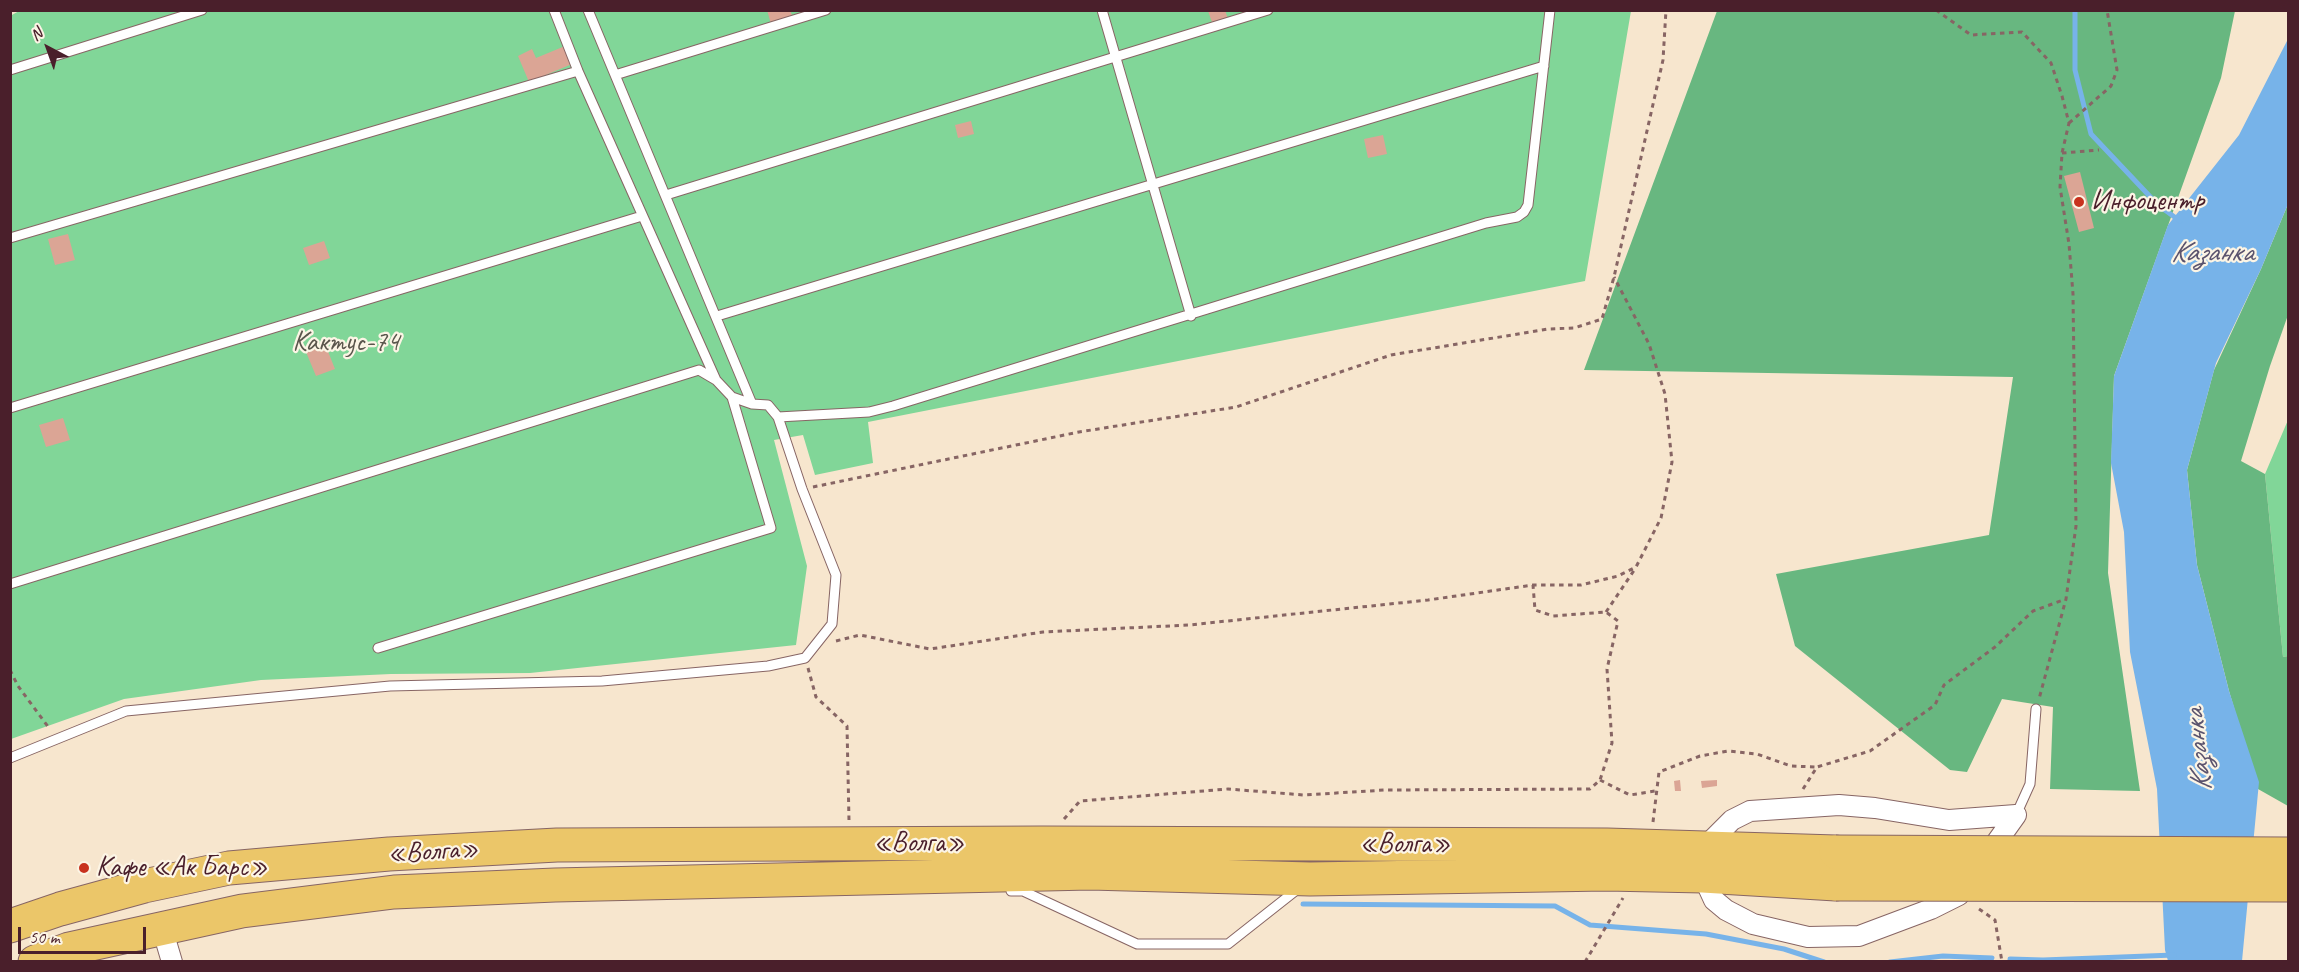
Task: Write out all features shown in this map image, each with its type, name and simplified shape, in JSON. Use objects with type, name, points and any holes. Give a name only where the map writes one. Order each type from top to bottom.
[{"type":"highway","name":"«Волга»","points":[[10,926],[60,909],[144,886],[229,868],[389,854],[557,845],[1042,843],[1704,862],[1836,868]]},
{"type":"highway","points":[[1836,868],[2289,854]]},
{"type":"highway","name":"«Волга»","points":[[35,962],[69,949],[242,911],[394,892],[555,885],[938,881],[1090,873],[1310,879],[1637,874],[1704,862]]},
{"type":"highway","points":[[1836,868],[2289,885]]},
{"type":"street","points":[[1839,805],[1875,808],[1949,820],[2016,815],[1959,895],[1903,921],[1859,936],[1808,937],[1753,924],[1726,910],[1714,900],[1704,862],[1732,820],[1750,811],[1839,805]]},
{"type":"street","points":[[162,928],[172,962]]},
{"type":"lane","points":[[10,70],[202,10]]},
{"type":"lane","points":[[554,10],[578,71],[716,380]]},
{"type":"lane","points":[[588,10],[752,404]]},
{"type":"lane","points":[[615,75],[826,10]]},
{"type":"lane","points":[[1102,10],[1191,316]]},
{"type":"lane","points":[[666,195],[1268,10]]},
{"type":"lane","points":[[778,417],[869,412],[893,406],[1191,316],[1486,223],[1518,217],[1528,205],[1550,10]]},
{"type":"lane","points":[[717,316],[1544,66]]},
{"type":"lane","points":[[10,238],[578,71]]},
{"type":"lane","points":[[10,408],[642,216]]},
{"type":"lane","points":[[10,584],[699,370],[716,380],[732,397],[771,528],[378,648]]},
{"type":"lane","points":[[10,758],[126,711],[390,686],[602,681],[768,666],[805,658],[832,624],[836,576],[802,489],[778,417],[768,405],[752,404],[732,397]]},
{"type":"lane","points":[[2016,815],[2030,784],[2036,709]]},
{"type":"lane","points":[[1002,890],[1023,891],[1137,944],[1228,944],[1310,879]]},
{"type":"path","points":[[802,489],[1079,432],[1236,407],[1392,355],[1548,329],[1574,328],[1602,319],[1614,277],[1663,60],[1666,10]]},
{"type":"path","points":[[1936,10],[1971,35],[2022,32],[2051,63],[2069,123],[2062,153],[2060,187],[2069,244],[2075,371],[2076,526],[2066,599],[2036,709]]},
{"type":"path","points":[[2069,123],[2111,86],[2117,70],[2107,10]]},
{"type":"path","points":[[2062,153],[2099,150]]},
{"type":"path","points":[[1606,612],[1636,567],[1661,518],[1672,462],[1665,394],[1648,344],[1614,277]]},
{"type":"path","points":[[814,646],[860,635],[930,649],[1043,632],[1189,625],[1428,600],[1533,585],[1581,585],[1618,576],[1636,567]]},
{"type":"path","points":[[1042,843],[1080,801],[1228,789],[1304,795],[1385,790],[1590,789],[1600,780],[1612,743],[1607,669],[1618,621],[1606,612],[1553,616],[1534,610],[1533,585]]},
{"type":"path","points":[[1652,825],[1659,772],[1700,756],[1728,751],[1757,754],[1791,766],[1817,767],[1870,752],[1935,705],[1944,685],[1995,648],[2033,611],[2066,599]]},
{"type":"path","points":[[805,658],[816,697],[847,726],[849,844]]},
{"type":"path","points":[[10,670],[18,686],[57,739]]},
{"type":"path","points":[[1790,807],[1817,767]]},
{"type":"path","points":[[1600,780],[1630,795],[1656,790]]},
{"type":"path","points":[[1586,962],[1637,874]]},
{"type":"path","points":[[1959,895],[1995,920],[2002,962]]},
{"type":"green space","name":"Кактус-74","points":[[21,10],[1631,11],[1585,281],[868,422],[873,463],[815,475],[803,435],[774,440],[807,566],[796,645],[530,673],[391,674],[261,680],[124,699],[11,739],[10,16]]},
{"type":"green space","points":[[1717,11],[2235,11],[2221,78],[2114,376],[2108,573],[2140,791],[2050,789],[2053,707],[2002,699],[1967,772],[1950,770],[1795,646],[1776,574],[1989,535],[2013,377],[1584,370]]},
{"type":"green space","points":[[2288,204],[2288,315],[2241,461],[2265,474],[2283,657],[2288,656],[2288,806],[2258,789],[2229,691],[2197,565],[2187,470],[2214,370],[2261,269]]},
{"type":"green space","points":[[2288,420],[2288,656],[2283,657],[2265,474]]},
{"type":"water","name":"Казанка","points":[[2288,39],[2288,204],[2261,269],[2216,363],[2187,470],[2197,565],[2229,691],[2259,782],[2242,961],[2168,961],[2165,950],[2157,789],[2130,652],[2124,532],[2111,463],[2114,376],[2168,225],[2239,135]]},
{"type":"building","points":[[767,10],[790,10],[793,18],[771,24]]},
{"type":"building","points":[[1225,10],[1228,19],[1213,25],[1208,11]]},
{"type":"building","points":[[565,46],[572,64],[529,82],[518,56],[532,49],[536,58]]},
{"type":"building","points":[[971,121],[974,134],[958,138],[955,125]]},
{"type":"building","points":[[1383,135],[1387,154],[1368,158],[1364,139]]},
{"type":"building","name":"Инфоцентр","points":[[2080,172],[2094,228],[2079,232],[2064,176]]},
{"type":"building","points":[[68,234],[75,260],[55,265],[48,239]]},
{"type":"building","points":[[324,241],[330,258],[309,265],[303,248]]},
{"type":"building","points":[[325,344],[335,369],[316,376],[306,352]]},
{"type":"building","points":[[63,418],[70,440],[46,447],[39,425]]},
{"type":"building","points":[[1680,780],[1681,791],[1675,791],[1674,781]]},
{"type":"building","points":[[1717,780],[1717,786],[1702,788],[1701,781]]},
{"type":"waterway","points":[[2075,10],[2075,70],[2091,134],[2158,205],[2180,221]]},
{"type":"waterway","points":[[1303,904],[1555,906],[1590,925],[1706,934],[1784,949],[1824,962]]},
{"type":"waterway","points":[[2010,959],[2043,960],[2174,955]]},
{"type":"waterway","points":[[1890,962],[1943,956],[1992,958]]},
{"type":"place","name":"Инфоцентр","points":[[2079,202]]},
{"type":"place","name":"Кафе «Ак Барс»","points":[[84,868]]}]
